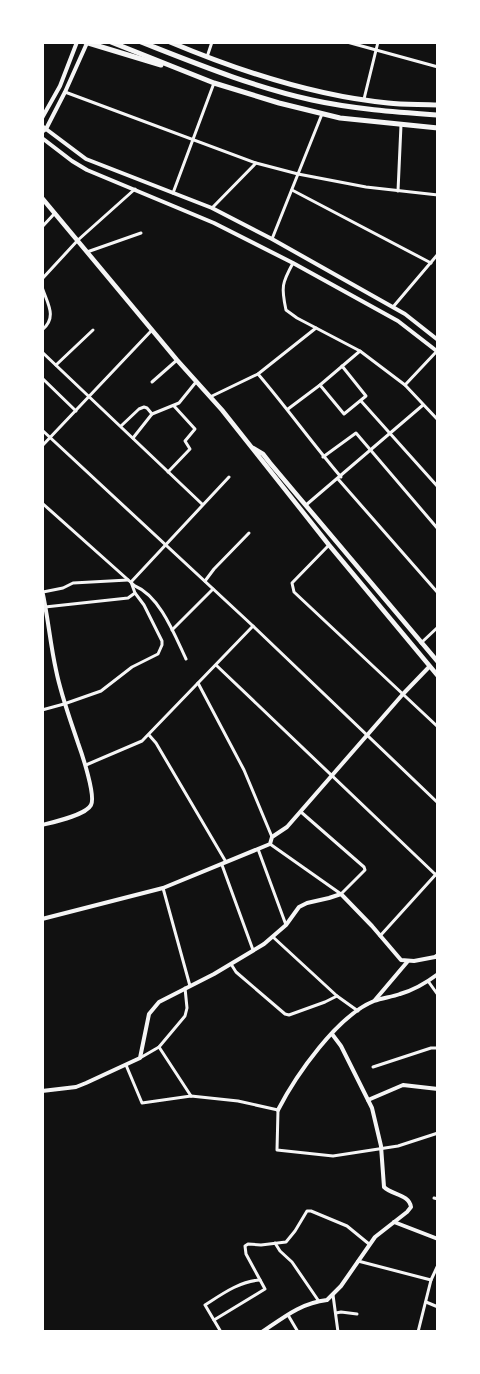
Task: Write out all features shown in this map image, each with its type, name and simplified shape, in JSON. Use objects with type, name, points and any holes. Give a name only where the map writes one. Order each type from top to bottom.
[{"type":"highway","points":[[111,42],[214,83],[279,103],[322,114],[438,128]]},
{"type":"highway","points":[[141,42],[248,83],[311,100],[347,106],[438,115]]},
{"type":"highway","points":[[170,42],[257,75],[312,90],[387,103],[438,105]]},
{"type":"highway","points":[[86,43],[185,72]]},
{"type":"main road","points":[[42,198],[176,360],[252,447],[263,464],[438,676]]},
{"type":"main road","points":[[252,447],[270,463],[438,662]]},
{"type":"street","points":[[42,118],[60,86],[78,42]]},
{"type":"street","points":[[207,57],[212,42]]},
{"type":"street","points":[[347,42],[438,67]]},
{"type":"street","points":[[364,100],[378,42]]},
{"type":"street","points":[[86,43],[66,92],[44,129],[86,159],[212,208],[272,239],[393,307],[437,339]]},
{"type":"street","points":[[173,193],[214,83]]},
{"type":"street","points":[[66,92],[256,163],[366,188],[438,195]]},
{"type":"street","points":[[272,239],[322,114]]},
{"type":"street","points":[[398,191],[401,125]]},
{"type":"street","points":[[42,138],[82,167],[214,223],[293,263],[398,321],[437,351],[405,384]]},
{"type":"street","points":[[212,208],[256,163]]},
{"type":"street","points":[[42,279],[78,240],[135,189]]},
{"type":"street","points":[[292,190],[431,263]]},
{"type":"street","points":[[42,227],[55,213]]},
{"type":"street","points":[[87,252],[141,234]]},
{"type":"street","points":[[393,307],[438,254]]},
{"type":"street","points":[[293,263],[284,281],[282,294],[286,310],[297,318],[360,351],[405,384],[438,420]]},
{"type":"street","points":[[42,287],[51,316],[49,325],[42,330]]},
{"type":"street","points":[[210,397],[258,374],[316,328]]},
{"type":"street","points":[[56,365],[94,330]]},
{"type":"street","points":[[42,446],[152,330]]},
{"type":"street","points":[[288,409],[360,351]]},
{"type":"street","points":[[42,352],[202,504]]},
{"type":"street","points":[[152,382],[176,360]]},
{"type":"street","points":[[320,385],[344,414],[361,401],[366,396],[342,366]]},
{"type":"street","points":[[258,374],[288,409],[339,478],[438,593]]},
{"type":"street","points":[[42,378],[76,411]]},
{"type":"street","points":[[133,438],[152,414],[174,406],[196,382]]},
{"type":"street","points":[[361,401],[438,487]]},
{"type":"street","points":[[306,505],[424,405]]},
{"type":"street","points":[[168,472],[190,449],[185,441],[195,429],[174,406]]},
{"type":"street","points":[[121,426],[139,409],[144,407],[152,414]]},
{"type":"street","points":[[42,430],[253,626],[438,803]]},
{"type":"street","points":[[323,457],[356,433],[438,529]]},
{"type":"street","points":[[42,825],[74,816],[91,807],[93,800],[86,765],[64,704],[56,670],[43,591],[63,588],[74,583],[130,581],[229,477]]},
{"type":"street","points":[[42,503],[135,586],[145,590],[155,602],[172,630],[186,658]]},
{"type":"street","points":[[205,581],[249,533]]},
{"type":"street","points":[[329,545],[292,583],[293,589],[438,727]]},
{"type":"street","points":[[42,710],[101,690],[132,667],[158,654],[162,641],[130,581]]},
{"type":"street","points":[[172,630],[213,589]]},
{"type":"street","points":[[45,607],[128,598],[135,593]]},
{"type":"street","points":[[86,765],[142,741],[253,626]]},
{"type":"street","points":[[421,642],[438,627]]},
{"type":"street","points":[[216,665],[437,874],[380,936]]},
{"type":"street","points":[[272,837],[287,827],[301,812],[403,694],[429,667]]},
{"type":"street","points":[[198,683],[244,770],[272,837],[270,844]]},
{"type":"street","points":[[149,735],[156,743],[224,864],[253,950]]},
{"type":"street","points":[[140,1058],[151,1010],[159,1002],[231,964],[253,950],[286,925],[302,904],[341,894],[365,870],[364,866],[301,812]]},
{"type":"street","points":[[270,844],[341,894],[399,958],[408,961],[437,958]]},
{"type":"street","points":[[42,919],[163,888],[270,844]]},
{"type":"street","points":[[258,849],[286,925]]},
{"type":"street","points":[[42,1091],[76,1087],[140,1058],[159,1047],[185,1016],[188,987],[163,888]]},
{"type":"street","points":[[273,936],[337,996],[359,1011]]},
{"type":"street","points":[[373,1002],[408,961]]},
{"type":"street","points":[[231,964],[236,972],[284,1014],[288,1015],[337,996]]},
{"type":"street","points":[[438,974],[428,982],[400,994],[373,1002],[347,1020],[332,1034],[293,1083],[278,1110],[277,1150],[333,1156],[398,1146],[438,1133]]},
{"type":"street","points":[[428,982],[438,995]]},
{"type":"street","points":[[262,1332],[288,1315],[318,1300],[327,1300],[333,1295],[370,1244],[379,1234],[407,1212],[411,1205],[404,1197],[384,1187],[376,1119],[341,1046],[332,1034]]},
{"type":"street","points":[[159,1047],[190,1096]]},
{"type":"street","points":[[373,1067],[431,1048],[438,1048]]},
{"type":"street","points":[[126,1065],[142,1103],[190,1096],[238,1100],[278,1110]]},
{"type":"street","points":[[368,1100],[403,1085],[438,1089]]},
{"type":"street","points":[[214,1320],[264,1288],[246,1254],[245,1246],[248,1244],[261,1245],[286,1242],[296,1231],[307,1211],[312,1211],[347,1226],[370,1244]]},
{"type":"street","points":[[394,1222],[438,1239]]},
{"type":"street","points":[[275,1244],[292,1262],[318,1300]]},
{"type":"street","points":[[358,1261],[431,1280]]},
{"type":"street","points":[[418,1332],[431,1280],[438,1266]]},
{"type":"street","points":[[221,1332],[205,1305],[226,1290],[249,1281],[261,1280]]},
{"type":"street","points":[[333,1295],[338,1332]]},
{"type":"street","points":[[426,1302],[438,1307]]},
{"type":"street","points":[[336,1313],[357,1314]]},
{"type":"street","points":[[288,1315],[298,1332]]}]
